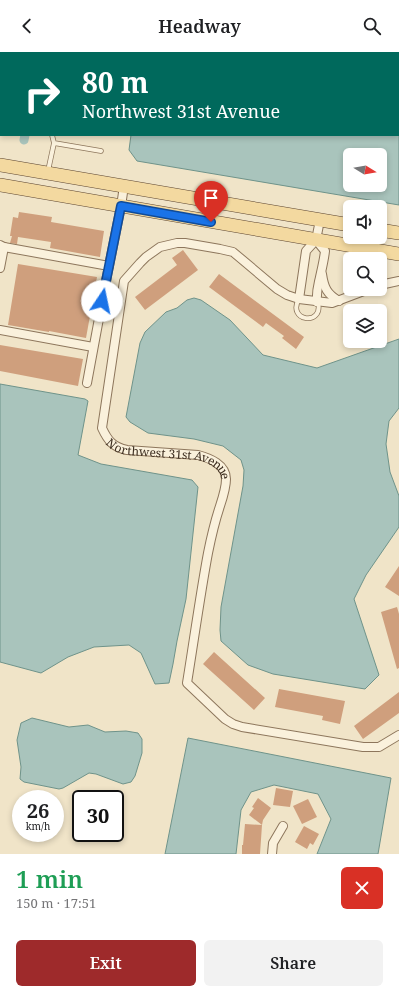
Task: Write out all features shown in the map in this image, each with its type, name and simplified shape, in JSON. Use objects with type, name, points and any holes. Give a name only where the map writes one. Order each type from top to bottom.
[{"type":"main road","points":[[0,165],[343,224]]},
{"type":"main road","points":[[0,186],[399,254]]},
{"type":"main road","points":[[387,231],[399,233]]},
{"type":"street","points":[[87,383],[124,186]]},
{"type":"street","points":[[299,299],[306,251],[316,240],[320,220]]},
{"type":"street","points":[[316,240],[325,251],[317,287],[316,295],[318,302]]},
{"type":"street","name":"Northwest 31st Avenue","points":[[352,296],[332,303],[299,299],[287,295],[277,289],[233,252],[184,243],[176,243],[160,247],[146,257],[124,281],[102,428],[109,441],[118,448],[127,450],[198,455],[209,458],[218,464],[224,471],[226,478],[223,497],[209,552],[187,683],[225,719],[242,727],[363,747],[379,747],[399,735]]},
{"type":"street","points":[[0,268],[2,246],[109,266]]},
{"type":"street","points":[[321,272],[328,292],[339,301]]},
{"type":"street","points":[[387,284],[399,281]]},
{"type":"street","points":[[0,330],[94,347]]},
{"type":"street","points":[[272,854],[273,843],[283,826]]},
{"type":"lane","points":[[48,173],[54,143],[52,136]]},
{"type":"lane","points":[[54,143],[101,151]]},
{"type":"lane","points":[[299,299],[296,311],[304,318],[312,318],[315,316],[318,309],[318,302]]},
{"type":"water","points":[[131,136],[399,136],[399,205],[387,203],[387,200],[369,200],[137,161],[129,150]]},
{"type":"water","points":[[194,298],[201,300],[230,320],[263,355],[317,368],[374,348],[387,348],[387,343],[399,339],[399,408],[389,421],[386,444],[390,472],[399,496],[399,527],[366,575],[354,599],[379,675],[365,689],[273,674],[248,665],[221,641],[221,607],[243,486],[244,470],[241,460],[223,446],[194,439],[148,433],[130,422],[126,417],[140,343],[145,332],[166,312],[177,308],[187,300]]},
{"type":"water","points":[[0,384],[85,399],[88,401],[78,455],[101,464],[192,480],[198,487],[186,599],[169,683],[155,684],[141,653],[129,645],[94,647],[68,657],[41,673],[0,662]]},
{"type":"water","points":[[32,718],[69,727],[88,725],[105,732],[126,731],[138,733],[142,739],[142,753],[135,776],[131,782],[123,784],[96,774],[89,773],[59,789],[24,782],[20,779],[21,767],[17,740],[21,723]]},
{"type":"water","points":[[188,738],[391,778],[378,854],[317,854],[331,819],[318,794],[274,785],[251,792],[241,810],[236,854],[165,854]]},
{"type":"building","points":[[19,212],[52,217],[51,222],[104,231],[100,257],[50,248],[51,242],[18,237],[17,244],[10,243],[13,217],[18,218]]},
{"type":"building","points":[[183,250],[198,270],[145,310],[135,297],[177,265],[172,258]]},
{"type":"building","points":[[18,264],[97,277],[86,338],[8,325]]},
{"type":"building","points":[[219,274],[304,337],[296,349],[282,338],[284,336],[266,323],[263,327],[209,287]]},
{"type":"building","points":[[0,345],[83,359],[78,386],[0,371]]},
{"type":"building","points":[[399,566],[399,596],[385,587]]},
{"type":"building","points":[[397,607],[399,614],[399,668],[397,669],[381,612]]},
{"type":"building","points":[[214,652],[265,698],[254,710],[203,664]]},
{"type":"building","points":[[279,689],[345,701],[340,724],[322,720],[323,716],[275,707]]},
{"type":"building","points":[[399,692],[399,713],[363,739],[354,726]]},
{"type":"building","points":[[276,788],[293,791],[290,807],[273,805]]},
{"type":"building","points":[[258,798],[271,808],[263,820],[262,825],[249,815]]},
{"type":"building","points":[[308,799],[317,817],[302,824],[293,806]]},
{"type":"building","points":[[245,824],[262,825],[260,854],[242,854]]},
{"type":"building","points":[[304,826],[319,834],[313,845],[310,843],[307,849],[295,842]]},
{"type":"waterway","points":[[24,140],[25,136]]},
{"type":"route","points":[[102,301],[121,206],[211,222]]}]
